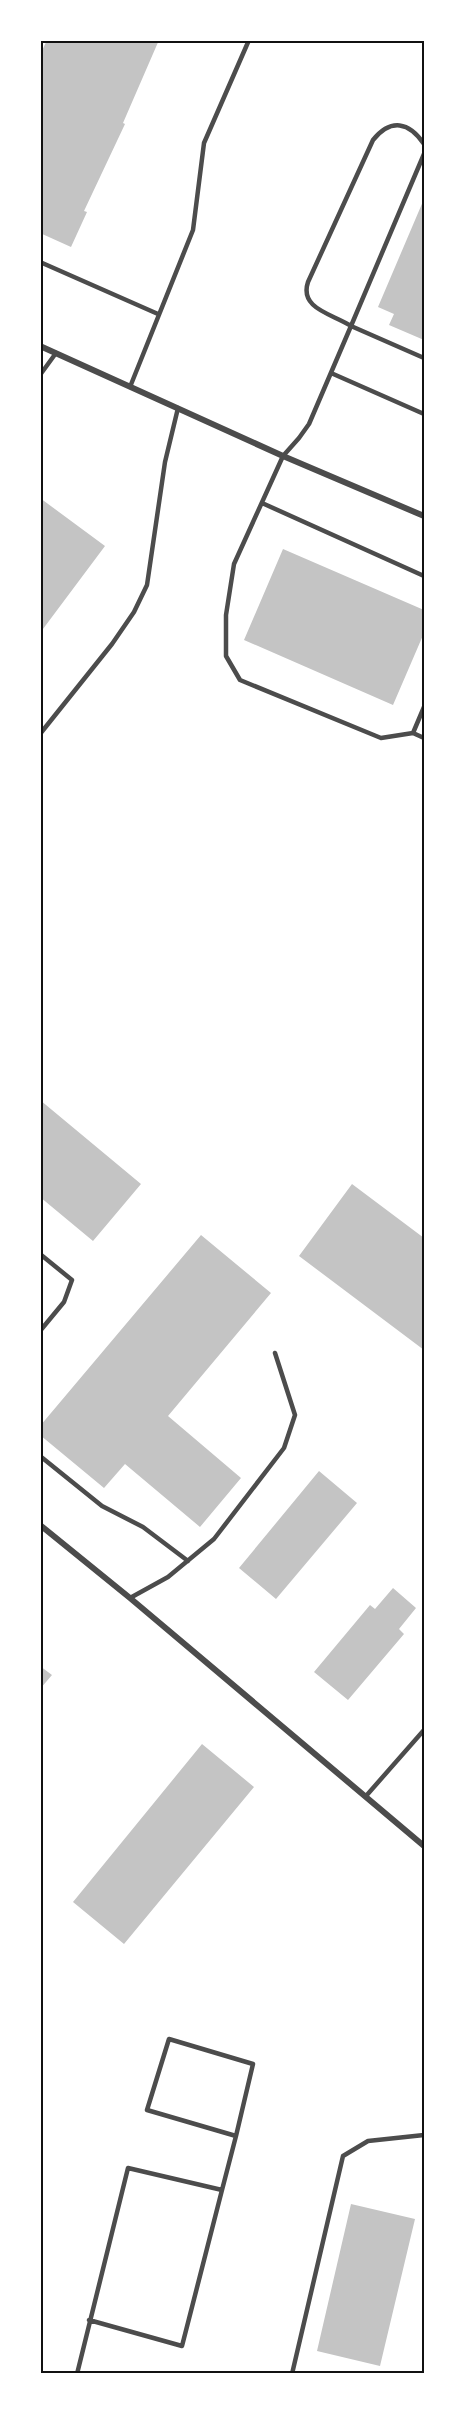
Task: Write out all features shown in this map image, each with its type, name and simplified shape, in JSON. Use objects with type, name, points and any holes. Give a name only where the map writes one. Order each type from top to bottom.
[{"type":"street","points":[[40,346],[283,456],[424,516]]},
{"type":"street","points":[[40,1525],[424,1845]]},
{"type":"lane","points":[[130,387],[194,230],[204,143],[249,40]]},
{"type":"lane","points":[[424,144],[419,136],[404,126],[395,125],[385,128],[373,140],[306,290],[309,302],[351,326],[424,358]]},
{"type":"lane","points":[[424,154],[309,424],[283,456],[234,564],[226,615],[226,656],[240,681],[381,738],[413,733],[424,738]]},
{"type":"lane","points":[[40,262],[158,314]]},
{"type":"lane","points":[[40,375],[56,353]]},
{"type":"lane","points":[[331,373],[424,414]]},
{"type":"lane","points":[[40,734],[112,644],[134,612],[147,585],[152,564],[165,462],[178,408]]},
{"type":"lane","points":[[262,503],[424,576]]},
{"type":"lane","points":[[413,733],[424,707]]},
{"type":"lane","points":[[40,1254],[72,1280],[64,1302],[40,1331]]},
{"type":"lane","points":[[130,1598],[168,1578],[214,1539],[284,1448],[295,1415],[275,1353]]},
{"type":"lane","points":[[40,1456],[102,1506],[143,1527],[188,1561]]},
{"type":"lane","points":[[366,1796],[424,1730]]},
{"type":"lane","points":[[89,2320],[182,2346],[236,2136],[253,2064],[169,2039],[147,2110],[236,2136]]},
{"type":"lane","points":[[292,2373],[343,2156],[368,2140],[424,2135]]},
{"type":"lane","points":[[77,2373],[128,2168],[222,2190]]},
{"type":"building","points":[[47,40],[159,40],[123,123],[125,124],[84,211],[87,212],[71,247],[40,233],[40,55]]},
{"type":"building","points":[[424,199],[424,340],[389,325],[394,314],[378,307]]},
{"type":"building","points":[[40,498],[105,546],[40,633]]},
{"type":"building","points":[[283,549],[424,610],[424,633],[393,705],[244,640]]},
{"type":"building","points":[[40,1100],[141,1184],[93,1241],[40,1197]]},
{"type":"building","points":[[352,1184],[424,1238],[424,1350],[299,1256]]},
{"type":"building","points":[[201,1235],[271,1293],[168,1416],[241,1478],[200,1527],[125,1464],[104,1488],[40,1435],[40,1426]]},
{"type":"building","points":[[319,1471],[357,1503],[276,1599],[239,1568]]},
{"type":"building","points":[[393,1588],[416,1608],[399,1629],[404,1634],[348,1700],[314,1672],[370,1605],[375,1609]]},
{"type":"building","points":[[40,1666],[52,1675],[40,1689]]},
{"type":"building","points":[[202,1744],[254,1787],[124,1944],[73,1902]]},
{"type":"building","points":[[351,2204],[415,2219],[380,2366],[317,2351]]}]
